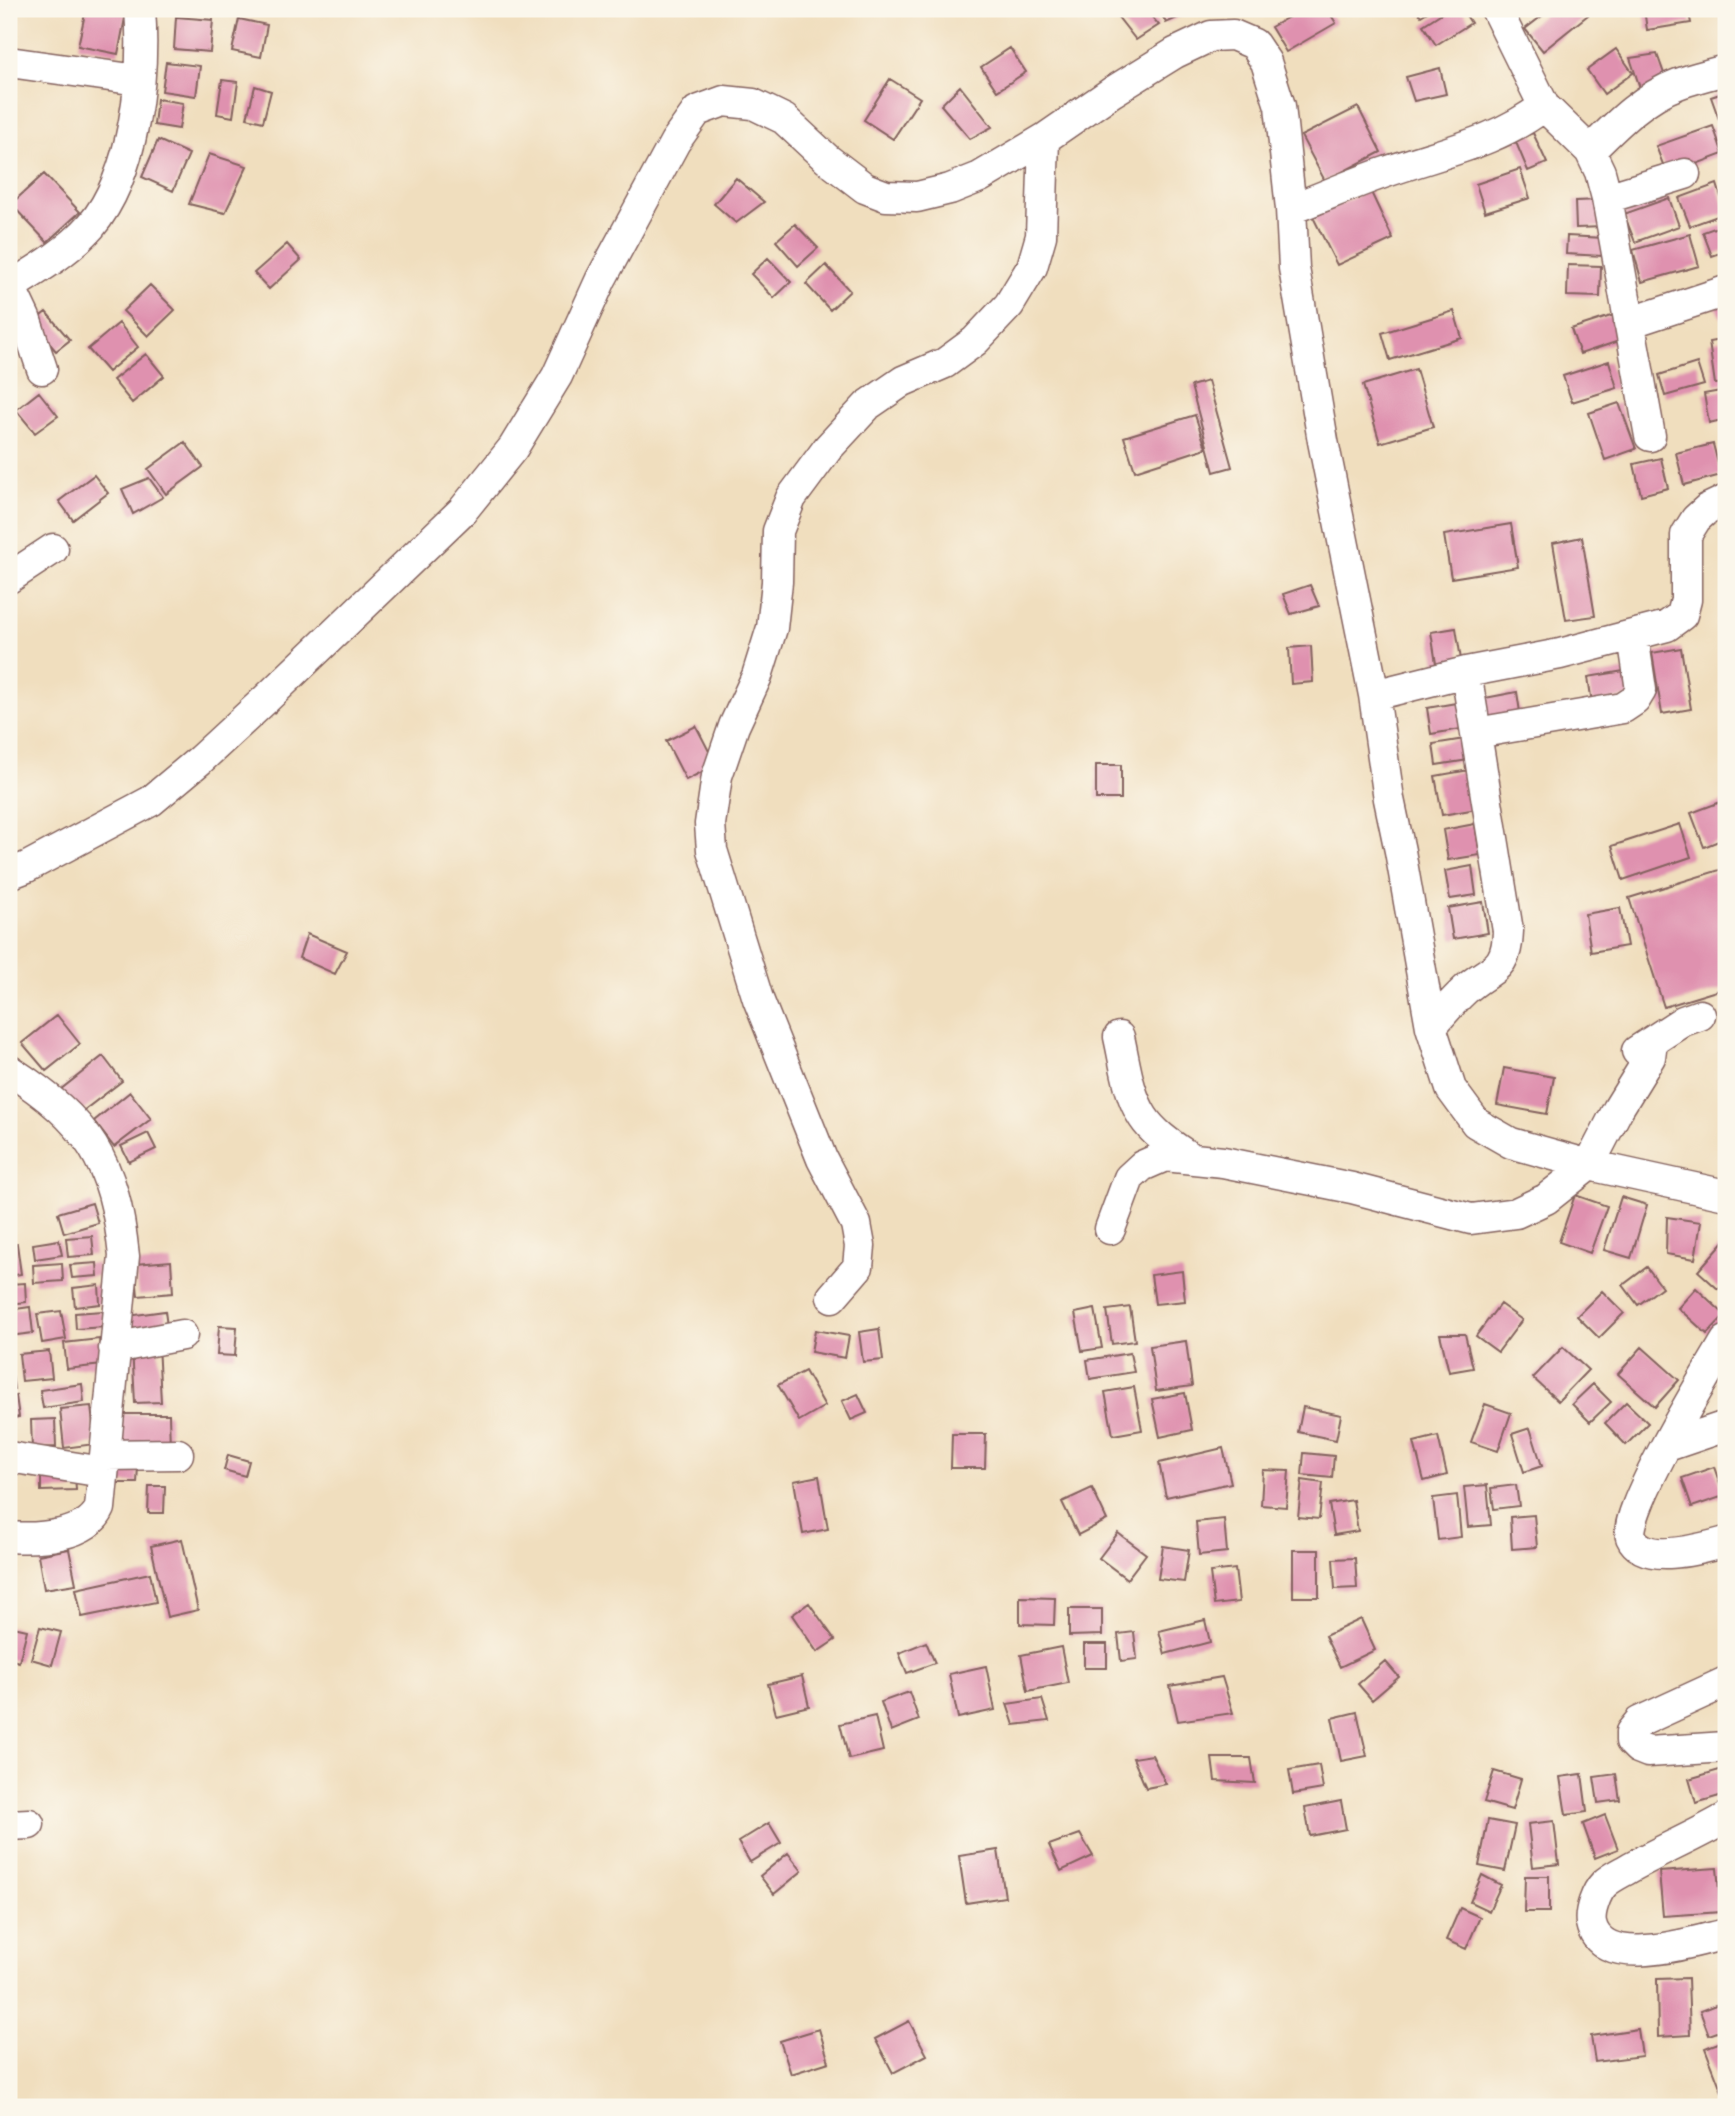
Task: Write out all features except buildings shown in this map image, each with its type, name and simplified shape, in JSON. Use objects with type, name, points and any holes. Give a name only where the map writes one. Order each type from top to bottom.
[{"type":"street","points":[[42,369],[25,318],[10,287],[61,253],[90,227],[106,205],[122,171],[137,101],[140,9]]},
{"type":"street","points":[[1496,9],[1544,106],[1590,151],[1600,172],[1650,436]]},
{"type":"street","points":[[9,874],[151,801],[266,699],[463,510],[513,447],[557,376],[601,279],[675,142],[697,111],[724,101],[753,104],[784,119],[827,159],[865,188],[886,195],[917,197],[950,189],[980,177],[1044,139],[1175,53],[1211,36],[1233,35],[1254,44],[1266,62],[1280,106],[1294,268],[1323,441],[1374,695],[1389,799],[1431,1027],[1451,1089],[1476,1123],[1511,1143],[1580,1167],[1726,1195]]},
{"type":"street","points":[[9,62],[138,80]]},
{"type":"street","points":[[1590,151],[1627,115],[1651,99],[1676,85],[1726,70]]},
{"type":"street","points":[[1291,209],[1385,172],[1500,134],[1544,106]]},
{"type":"street","points":[[832,1297],[858,1268],[860,1246],[856,1224],[822,1159],[758,999],[712,850],[710,824],[717,776],[734,726],[757,676],[772,628],[778,531],[791,498],[828,448],[868,405],[903,381],[945,363],[975,341],[1009,305],[1032,267],[1041,236],[1044,139]]},
{"type":"street","points":[[1607,198],[1685,174]]},
{"type":"street","points":[[1629,323],[1726,291]]},
{"type":"street","points":[[1374,695],[1466,672],[1560,654],[1667,626],[1682,615],[1688,583],[1686,535],[1696,519],[1707,509],[1726,500]]},
{"type":"street","points":[[9,578],[53,549]]},
{"type":"street","points":[[1476,733],[1623,708],[1634,700],[1641,690],[1633,636]]},
{"type":"street","points":[[1431,1027],[1468,987],[1495,970],[1502,960],[1507,943],[1508,931],[1466,672]]},
{"type":"street","points":[[1110,1229],[1129,1178],[1142,1166],[1165,1156],[1189,1157],[1352,1188],[1471,1219],[1516,1213],[1546,1199],[1580,1167],[1650,1057],[1652,1042],[1683,1021],[1700,1015]]},
{"type":"street","points":[[1119,1037],[1132,1094],[1143,1118],[1159,1135],[1189,1157]]},
{"type":"street","points":[[9,1070],[51,1098],[84,1132],[98,1152],[108,1178],[124,1256],[100,1508],[89,1522],[64,1532],[9,1537]]},
{"type":"street","points":[[114,1349],[183,1335]]},
{"type":"street","points":[[1726,1341],[1639,1497],[1630,1524],[1630,1536],[1637,1545],[1665,1553],[1682,1553],[1726,1542]]},
{"type":"street","points":[[1667,1446],[1726,1426]]},
{"type":"street","points":[[9,1457],[104,1463],[178,1454]]},
{"type":"street","points":[[1726,1682],[1639,1722],[1631,1732],[1631,1741],[1648,1752],[1726,1747]]},
{"type":"street","points":[[1726,1818],[1603,1885],[1594,1902],[1590,1919],[1593,1932],[1601,1940],[1622,1950],[1636,1952],[1726,1934]]}]
